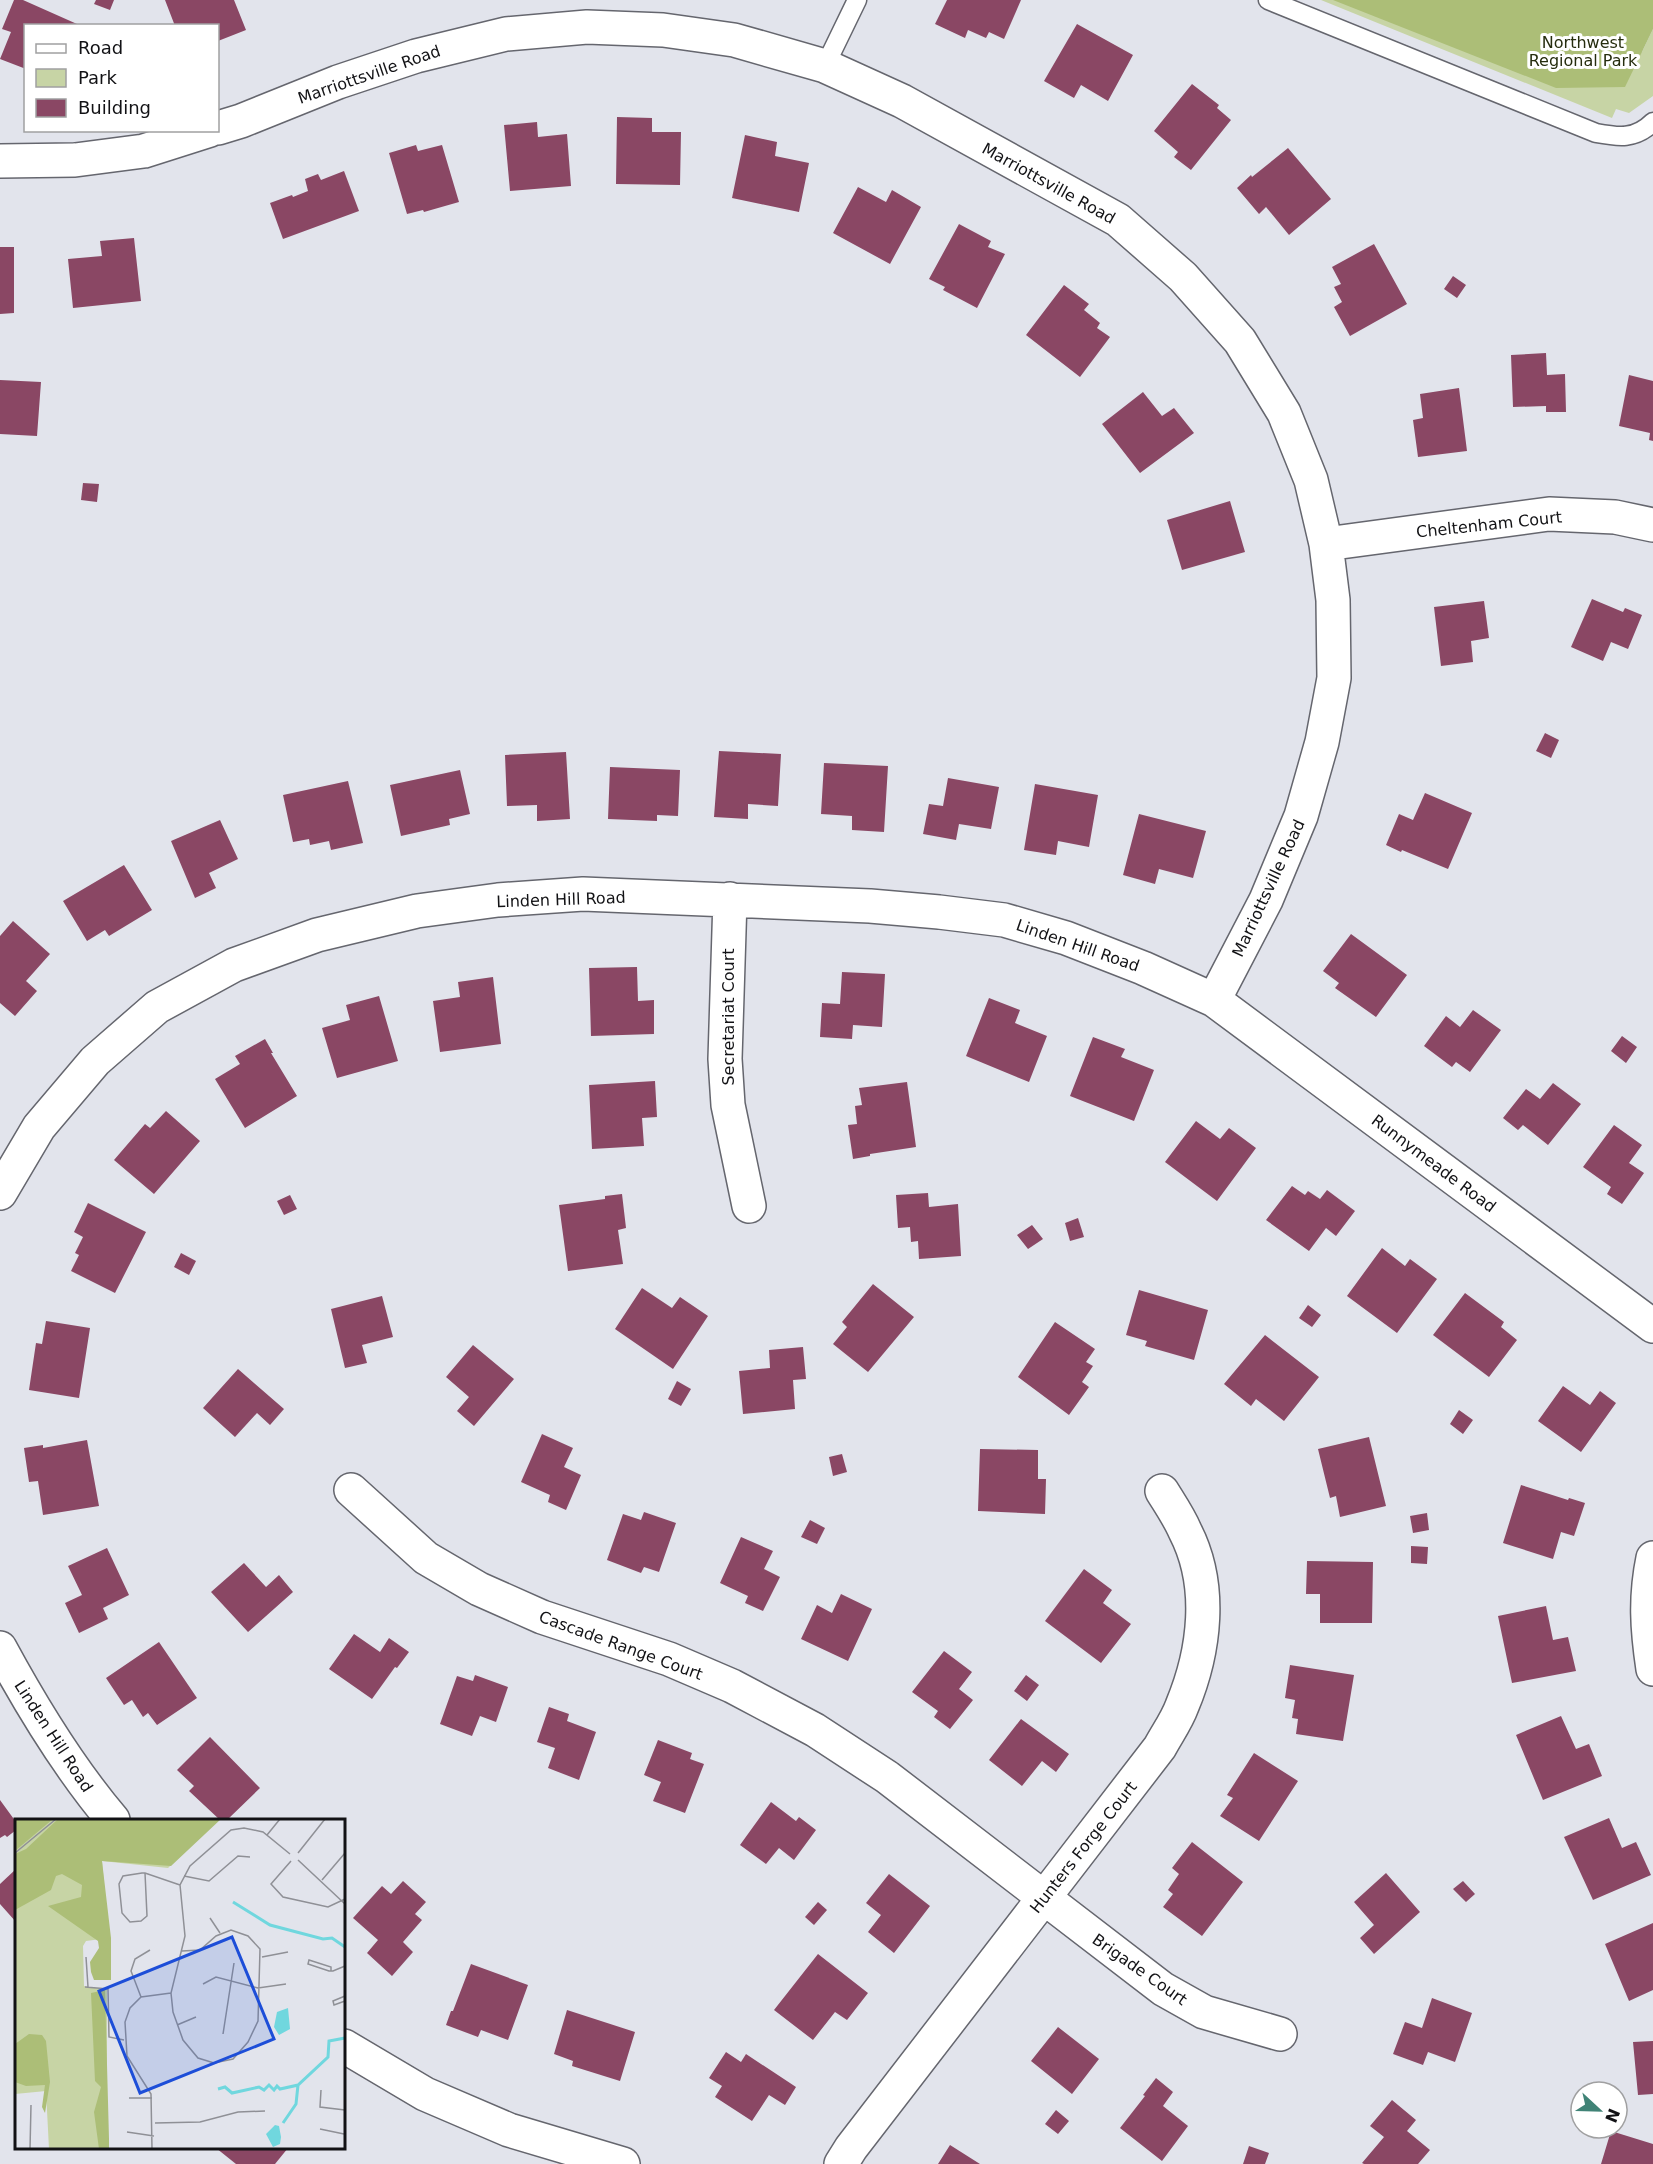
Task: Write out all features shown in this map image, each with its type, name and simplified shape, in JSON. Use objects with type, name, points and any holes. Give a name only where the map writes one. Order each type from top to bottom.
[{"type":"street","name":"Marriottsville Road","points":[[219,128],[338,82],[416,56],[506,34],[587,27],[663,30],[734,40],[825,66],[902,101],[1118,220],[1183,277],[1240,341],[1284,413],[1311,480],[1326,544],[1333,600],[1334,678],[1322,742],[1301,816],[1266,900],[1214,1000]]},
{"type":"street","points":[[0,161],[75,160],[144,151],[204,132]]},
{"type":"street","name":"Cheltenham Court","points":[[1326,544],[1549,514],[1615,517],[1653,525]]},
{"type":"street","name":"Linden Hill Road","points":[[0,1193],[39,1127],[95,1061],[157,1007],[234,965],[317,935],[417,911],[498,900],[583,894],[870,906],[1004,920],[1066,938],[1143,968],[1214,1000]]},
{"type":"street","name":"Secretariat Court","points":[[730,899],[725,1059],[728,1106],[748,1206]]},
{"type":"street","name":"Runnymeade Road","points":[[1214,1000],[1653,1326]]},
{"type":"street","name":"Cascade Range Court","points":[[351,1490],[426,1558],[479,1589],[542,1617],[669,1659],[732,1686],[815,1730],[887,1777],[1043,1899]]},
{"type":"street","name":"Hunters Forge Court","points":[[841,2164],[1160,1747],[1182,1707],[1204,1624],[1201,1576],[1186,1532],[1162,1491]]},
{"type":"street","points":[[1653,1558],[1647,1587],[1647,1632],[1653,1669]]},
{"type":"street","name":"Linden Hill Road","points":[[0,1648],[29,1702],[91,1794],[111,1819]]},
{"type":"street","name":"Brigade Court","points":[[1043,1899],[1163,1989],[1204,2012],[1280,2034]]},
{"type":"street","points":[[345,2047],[435,2099],[509,2130],[623,2164]]},
{"type":"lane","points":[[825,66],[857,0]]},
{"type":"lane","points":[[1268,0],[1596,133],[1621,138],[1645,130],[1653,122]]},
{"type":"green space","name":"Northwest Regional Park","points":[[1321,0],[1653,0],[1642,52],[1653,29],[1653,96],[1629,113],[1616,109],[1612,118]]},
{"type":"green space","name":"Northwest Regional Park","points":[[1333,0],[1653,0],[1653,29],[1625,87],[1556,88]]},
{"type":"building","points":[[14,0],[23,0],[77,24],[24,24],[24,68],[0,59],[11,32],[2,29]]},
{"type":"building","points":[[96,0],[114,0],[110,10],[94,4]]},
{"type":"building","points":[[165,0],[234,0],[246,30],[219,41],[219,24],[174,24]]},
{"type":"building","points":[[947,0],[1021,0],[1004,39],[989,32],[986,38],[968,30],[965,38],[935,24]]},
{"type":"building","points":[[1077,24],[1133,55],[1108,101],[1081,85],[1074,98],[1044,81]]},
{"type":"building","points":[[1192,84],[1219,105],[1217,108],[1231,120],[1191,170],[1174,157],[1178,152],[1154,131]]},
{"type":"building","points":[[617,117],[652,118],[652,132],[681,132],[680,185],[616,184]]},
{"type":"building","points":[[537,122],[538,137],[567,134],[571,186],[510,191],[504,125]]},
{"type":"building","points":[[745,135],[777,142],[775,156],[809,163],[799,212],[732,198]]},
{"type":"building","points":[[416,145],[418,151],[442,145],[459,202],[424,212],[423,210],[407,214],[389,153]]},
{"type":"building","points":[[1288,148],[1331,199],[1289,235],[1266,207],[1259,214],[1237,188]]},
{"type":"building","points":[[344,171],[359,211],[283,239],[270,203],[308,191],[305,179],[318,174],[321,180]]},
{"type":"building","points":[[858,187],[886,202],[892,190],[921,207],[890,264],[833,233]]},
{"type":"building","points":[[959,224],[991,241],[988,247],[1005,254],[977,308],[943,290],[945,287],[929,279]]},
{"type":"building","points":[[134,238],[141,301],[73,308],[68,259],[102,256],[100,241]]},
{"type":"building","points":[[1374,244],[1407,304],[1350,336],[1334,307],[1342,302],[1334,287],[1341,284],[1332,267]]},
{"type":"building","points":[[0,247],[14,247],[14,313],[0,314]]},
{"type":"building","points":[[1453,276],[1466,285],[1457,298],[1444,289]]},
{"type":"building","points":[[1064,285],[1089,304],[1084,310],[1100,323],[1097,328],[1110,337],[1080,377],[1026,335]]},
{"type":"building","points":[[1546,353],[1547,375],[1565,374],[1566,412],[1546,412],[1546,406],[1513,407],[1511,355]]},
{"type":"building","points":[[1629,375],[1653,381],[1653,441],[1649,440],[1650,433],[1619,426]]},
{"type":"building","points":[[0,380],[41,382],[37,436],[0,434]]},
{"type":"building","points":[[1459,388],[1467,451],[1418,457],[1413,420],[1423,418],[1420,394]]},
{"type":"building","points":[[1143,392],[1162,416],[1174,408],[1194,433],[1140,473],[1102,424]]},
{"type":"building","points":[[83,483],[99,484],[97,502],[81,500]]},
{"type":"building","points":[[1230,501],[1245,552],[1182,570],[1167,520]]},
{"type":"building","points":[[1592,599],[1623,612],[1625,608],[1642,615],[1628,649],[1611,642],[1603,661],[1571,647]]},
{"type":"building","points":[[1484,601],[1489,638],[1471,641],[1473,662],[1441,666],[1434,607]]},
{"type":"building","points":[[1545,733],[1559,740],[1551,758],[1536,751]]},
{"type":"building","points":[[719,751],[781,754],[778,806],[748,804],[748,819],[714,817]]},
{"type":"building","points":[[566,752],[570,819],[537,821],[537,805],[507,806],[505,755]]},
{"type":"building","points":[[824,763],[888,766],[884,832],[852,830],[852,816],[821,814]]},
{"type":"building","points":[[610,767],[680,770],[678,816],[657,815],[657,821],[608,819]]},
{"type":"building","points":[[460,770],[470,814],[449,819],[450,825],[401,836],[390,785]]},
{"type":"building","points":[[948,778],[999,787],[991,829],[959,824],[956,840],[923,834],[929,804],[943,806]]},
{"type":"building","points":[[348,781],[363,843],[331,850],[329,841],[310,845],[309,839],[293,842],[283,795]]},
{"type":"building","points":[[1035,784],[1098,795],[1089,847],[1058,841],[1056,855],[1024,850]]},
{"type":"building","points":[[1425,793],[1472,813],[1448,869],[1386,845],[1399,814],[1413,820]]},
{"type":"building","points":[[1139,814],[1206,831],[1193,878],[1159,869],[1155,884],[1123,875]]},
{"type":"building","points":[[220,820],[238,859],[209,873],[216,888],[195,898],[171,841]]},
{"type":"building","points":[[124,865],[152,910],[109,936],[105,930],[87,941],[63,901]]},
{"type":"building","points":[[13,921],[50,954],[26,981],[37,991],[15,1016],[0,1003],[0,936]]},
{"type":"building","points":[[1351,934],[1407,975],[1376,1017],[1335,988],[1339,983],[1323,971]]},
{"type":"building","points":[[637,967],[638,1001],[654,1000],[654,1034],[591,1036],[589,968]]},
{"type":"building","points":[[842,972],[885,974],[882,1027],[853,1025],[852,1039],[820,1037],[822,1003],[840,1004]]},
{"type":"building","points":[[493,977],[501,1044],[440,1052],[433,1001],[460,997],[458,982]]},
{"type":"building","points":[[379,996],[398,1061],[337,1078],[322,1028],[350,1020],[346,1005]]},
{"type":"building","points":[[989,998],[1020,1010],[1015,1023],[1047,1036],[1029,1082],[966,1056]]},
{"type":"building","points":[[1473,1010],[1501,1030],[1470,1072],[1456,1062],[1452,1067],[1424,1046],[1446,1016],[1460,1027]]},
{"type":"building","points":[[1622,1036],[1637,1047],[1626,1063],[1611,1051]]},
{"type":"building","points":[[1093,1037],[1125,1049],[1121,1057],[1154,1070],[1134,1121],[1070,1096]]},
{"type":"building","points":[[265,1039],[297,1096],[245,1128],[215,1079],[240,1064],[235,1056]]},
{"type":"building","points":[[655,1081],[657,1117],[642,1118],[644,1146],[592,1149],[589,1085]]},
{"type":"building","points":[[907,1082],[916,1147],[853,1159],[848,1125],[857,1124],[855,1106],[862,1105],[859,1088]]},
{"type":"building","points":[[1553,1083],[1581,1104],[1548,1145],[1523,1125],[1518,1130],[1503,1118],[1526,1089],[1540,1099]]},
{"type":"building","points":[[166,1111],[200,1141],[154,1194],[114,1160],[145,1124],[150,1128]]},
{"type":"building","points":[[1196,1121],[1220,1139],[1229,1128],[1256,1148],[1217,1201],[1165,1162]]},
{"type":"building","points":[[1614,1125],[1642,1145],[1629,1163],[1644,1173],[1622,1204],[1607,1194],[1611,1187],[1583,1167]]},
{"type":"building","points":[[1292,1186],[1305,1195],[1308,1191],[1320,1199],[1327,1190],[1355,1211],[1336,1236],[1326,1228],[1309,1251],[1266,1220]]},
{"type":"building","points":[[928,1193],[929,1207],[958,1204],[961,1256],[919,1259],[918,1241],[911,1242],[910,1227],[898,1228],[896,1195]]},
{"type":"building","points":[[622,1194],[626,1228],[618,1230],[623,1264],[568,1271],[559,1205],[605,1199],[605,1196]]},
{"type":"building","points":[[290,1195],[297,1209],[284,1215],[277,1201]]},
{"type":"building","points":[[88,1203],[146,1232],[115,1293],[71,1271],[79,1255],[75,1253],[83,1237],[74,1232]]},
{"type":"building","points":[[1078,1218],[1084,1237],[1070,1241],[1065,1223]]},
{"type":"building","points":[[1032,1225],[1043,1239],[1028,1249],[1017,1235]]},
{"type":"building","points":[[1382,1248],[1405,1266],[1410,1259],[1437,1279],[1397,1333],[1347,1296]]},
{"type":"building","points":[[181,1253],[196,1261],[189,1275],[174,1267]]},
{"type":"building","points":[[873,1284],[914,1317],[868,1372],[833,1344],[847,1327],[842,1322]]},
{"type":"building","points":[[642,1288],[672,1308],[680,1297],[708,1316],[673,1369],[615,1329]]},
{"type":"building","points":[[1139,1290],[1208,1310],[1194,1360],[1145,1346],[1147,1341],[1126,1335]]},
{"type":"building","points":[[1465,1293],[1504,1322],[1501,1327],[1517,1340],[1489,1377],[1433,1335]]},
{"type":"building","points":[[382,1296],[393,1337],[362,1345],[367,1363],[345,1368],[331,1309]]},
{"type":"building","points":[[1308,1305],[1321,1315],[1312,1327],[1299,1318]]},
{"type":"building","points":[[46,1321],[90,1328],[79,1398],[29,1390],[36,1343],[42,1344]]},
{"type":"building","points":[[1055,1322],[1095,1349],[1086,1362],[1093,1366],[1082,1382],[1089,1387],[1069,1415],[1018,1377]]},
{"type":"building","points":[[1265,1335],[1319,1377],[1284,1421],[1256,1399],[1251,1406],[1224,1384]]},
{"type":"building","points":[[473,1345],[514,1379],[474,1426],[457,1411],[469,1397],[446,1377]]},
{"type":"building","points":[[803,1347],[806,1379],[793,1380],[795,1409],[743,1414],[739,1371],[770,1368],[769,1350]]},
{"type":"building","points":[[238,1369],[284,1409],[270,1425],[257,1413],[235,1437],[203,1408]]},
{"type":"building","points":[[677,1381],[691,1389],[681,1406],[668,1399]]},
{"type":"building","points":[[1563,1386],[1590,1405],[1600,1391],[1616,1403],[1581,1452],[1538,1421]]},
{"type":"building","points":[[1459,1410],[1473,1420],[1463,1434],[1450,1424]]},
{"type":"building","points":[[542,1434],[573,1448],[564,1467],[581,1475],[566,1510],[548,1502],[550,1495],[521,1482]]},
{"type":"building","points":[[1369,1437],[1386,1506],[1340,1517],[1336,1496],[1330,1498],[1318,1449]]},
{"type":"building","points":[[87,1440],[99,1506],[43,1515],[38,1481],[29,1482],[24,1448],[43,1445],[43,1448]]},
{"type":"building","points":[[980,1449],[1038,1450],[1038,1479],[1046,1479],[1045,1514],[978,1511]]},
{"type":"building","points":[[842,1454],[847,1472],[833,1476],[829,1457]]},
{"type":"building","points":[[1521,1485],[1585,1503],[1574,1536],[1561,1532],[1553,1559],[1503,1543]]},
{"type":"building","points":[[644,1512],[676,1523],[659,1572],[644,1567],[641,1573],[607,1560],[623,1514],[641,1520]]},
{"type":"building","points":[[1427,1513],[1429,1530],[1413,1533],[1410,1516]]},
{"type":"building","points":[[810,1520],[825,1528],[817,1544],[801,1537]]},
{"type":"building","points":[[741,1537],[773,1551],[764,1569],[780,1577],[763,1611],[745,1603],[748,1596],[720,1583]]},
{"type":"building","points":[[1411,1546],[1428,1547],[1427,1564],[1411,1563]]},
{"type":"building","points":[[107,1548],[129,1595],[103,1608],[108,1619],[79,1633],[65,1603],[82,1595],[68,1566]]},
{"type":"building","points":[[1307,1561],[1373,1562],[1372,1623],[1320,1623],[1320,1594],[1306,1594]]},
{"type":"building","points":[[244,1563],[266,1587],[279,1575],[293,1592],[248,1632],[211,1592]]},
{"type":"building","points":[[1084,1569],[1112,1590],[1103,1603],[1131,1624],[1101,1663],[1045,1621]]},
{"type":"building","points":[[841,1594],[872,1609],[848,1661],[801,1639],[817,1605],[832,1613]]},
{"type":"building","points":[[1546,1606],[1553,1640],[1568,1637],[1576,1671],[1512,1683],[1498,1616]]},
{"type":"building","points":[[354,1634],[380,1652],[389,1638],[409,1652],[372,1699],[329,1669]]},
{"type":"building","points":[[159,1642],[197,1698],[157,1725],[148,1713],[143,1717],[132,1700],[124,1705],[106,1678]]},
{"type":"building","points":[[944,1651],[972,1672],[959,1689],[973,1700],[950,1729],[934,1717],[938,1711],[912,1692]]},
{"type":"building","points":[[1290,1665],[1354,1675],[1343,1741],[1296,1734],[1298,1719],[1292,1718],[1295,1700],[1285,1698]]},
{"type":"building","points":[[475,1675],[508,1687],[496,1722],[480,1716],[472,1736],[440,1724],[457,1676],[473,1681]]},
{"type":"building","points":[[1026,1675],[1039,1685],[1027,1701],[1014,1691]]},
{"type":"building","points":[[549,1707],[569,1714],[567,1721],[596,1732],[579,1780],[548,1768],[555,1748],[537,1742]]},
{"type":"building","points":[[1561,1716],[1576,1749],[1589,1744],[1602,1776],[1543,1800],[1516,1735]]},
{"type":"building","points":[[1021,1719],[1069,1754],[1056,1772],[1042,1761],[1022,1786],[989,1760]]},
{"type":"building","points":[[210,1737],[260,1788],[228,1819],[219,1819],[189,1791],[194,1786],[177,1770]]},
{"type":"building","points":[[658,1740],[692,1753],[690,1759],[704,1764],[685,1813],[653,1801],[661,1782],[644,1775]]},
{"type":"building","points":[[1254,1753],[1298,1781],[1259,1841],[1220,1816],[1233,1798],[1227,1795]]},
{"type":"building","points":[[0,1800],[15,1821],[15,1831],[7,1837],[5,1835],[0,1838]]},
{"type":"building","points":[[771,1802],[796,1821],[799,1817],[816,1830],[794,1860],[779,1848],[766,1864],[740,1845]]},
{"type":"building","points":[[1609,1818],[1622,1848],[1636,1842],[1651,1875],[1593,1900],[1564,1837]]},
{"type":"building","points":[[1192,1842],[1243,1882],[1202,1936],[1163,1907],[1173,1894],[1168,1890],[1179,1874],[1172,1868]]},
{"type":"building","points":[[15,1870],[15,1921],[0,1904],[0,1884]]},
{"type":"building","points":[[1386,1873],[1420,1912],[1374,1954],[1360,1938],[1374,1925],[1354,1902]]},
{"type":"building","points":[[889,1874],[930,1906],[894,1953],[868,1932],[881,1915],[866,1903]]},
{"type":"building","points":[[403,1881],[426,1902],[415,1914],[422,1920],[403,1942],[413,1952],[392,1976],[367,1953],[378,1940],[353,1918],[382,1886],[391,1894]]},
{"type":"building","points":[[1463,1881],[1475,1894],[1466,1902],[1453,1889]]},
{"type":"building","points":[[818,1902],[827,1910],[814,1925],[805,1917]]},
{"type":"building","points":[[1653,1923],[1653,1990],[1629,2001],[1605,1944]]},
{"type":"building","points":[[818,1954],[868,1993],[847,2020],[835,2012],[813,2040],[774,2010]]},
{"type":"building","points":[[471,1964],[528,1985],[508,2040],[481,2030],[478,2037],[446,2025]]},
{"type":"building","points":[[1432,1998],[1472,2013],[1455,2062],[1428,2052],[1423,2065],[1393,2054],[1405,2022],[1422,2028]]},
{"type":"building","points":[[567,2010],[635,2032],[620,2081],[572,2066],[573,2061],[554,2054]]},
{"type":"building","points":[[1058,2027],[1099,2059],[1072,2094],[1031,2061]]},
{"type":"building","points":[[1653,2041],[1653,2094],[1638,2095],[1633,2042]]},
{"type":"building","points":[[726,2052],[741,2062],[746,2054],[796,2087],[785,2105],[769,2095],[752,2121],[715,2097],[722,2086],[709,2078]]},
{"type":"building","points":[[1156,2078],[1173,2092],[1163,2106],[1188,2126],[1162,2161],[1120,2128]]},
{"type":"building","points":[[1392,2100],[1416,2120],[1407,2131],[1430,2150],[1418,2164],[1364,2164],[1362,2163],[1384,2137],[1370,2126]]},
{"type":"building","points":[[1056,2110],[1069,2121],[1058,2134],[1045,2124]]},
{"type":"building","points":[[1629,2137],[1653,2144],[1653,2164],[1601,2164],[1608,2140],[1629,2140]]},
{"type":"building","points":[[950,2145],[980,2164],[938,2164]]},
{"type":"building","points":[[1249,2146],[1269,2153],[1265,2164],[1243,2164]]},
{"type":"building","points":[[217,2149],[287,2149],[275,2164],[236,2164]]}]
